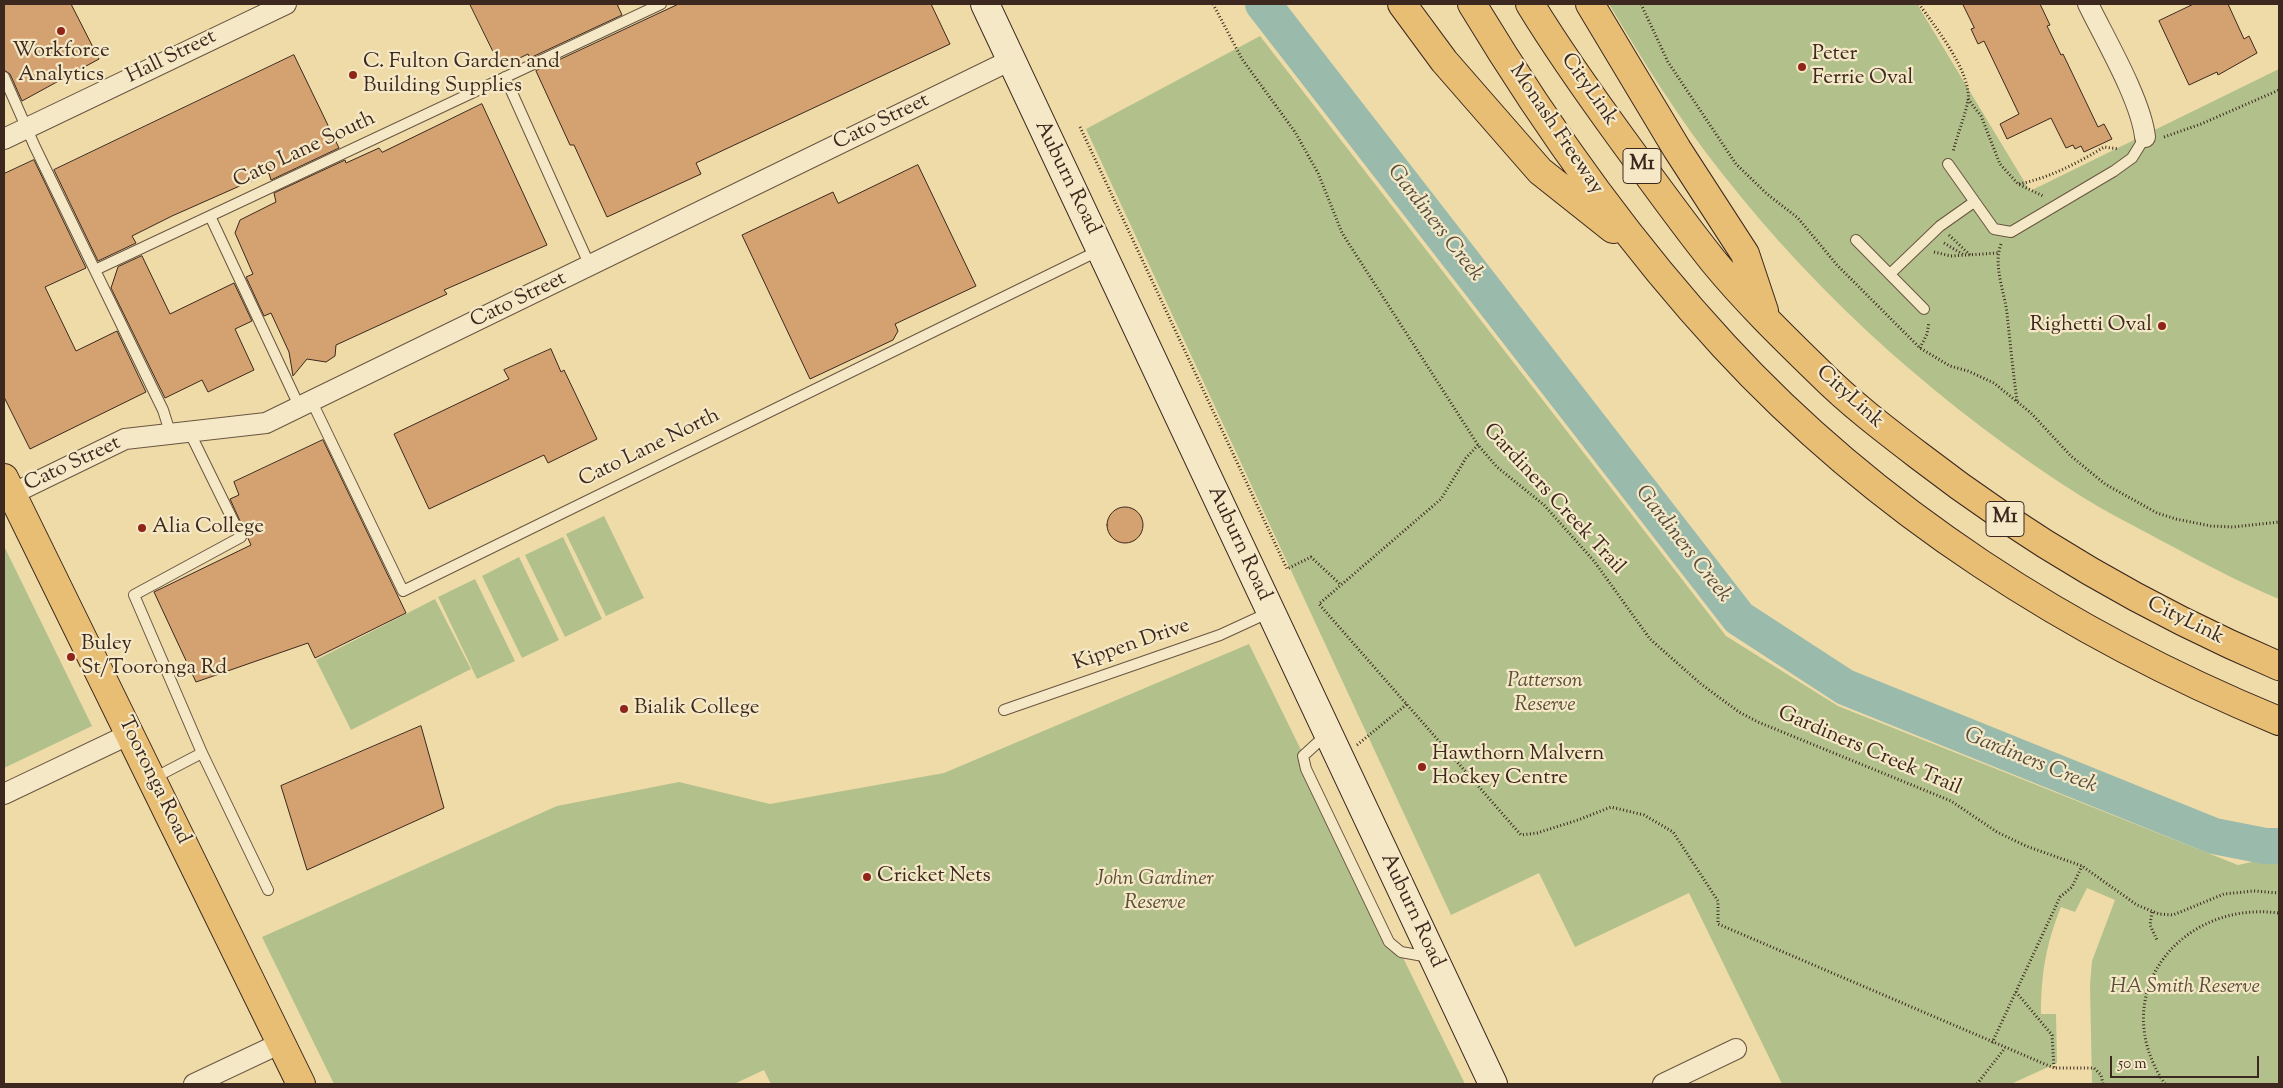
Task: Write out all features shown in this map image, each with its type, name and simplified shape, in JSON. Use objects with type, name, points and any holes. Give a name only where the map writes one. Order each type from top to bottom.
[{"type":"main road","name":"Auburn Road","points":[[985,4],[1432,958],[1493,1084]]},
{"type":"main road","points":[[1402,4],[1444,61],[1540,171],[1643,253]]},
{"type":"main road","name":"Monash Freeway","points":[[1472,4],[1550,124],[1643,253]]},
{"type":"main road","name":"CityLink","points":[[1530,4],[1588,92],[1715,263],[1821,375],[1883,429],[2009,522],[2079,567],[2151,607],[2227,644],[2279,666]]},
{"type":"main road","points":[[1590,4],[1677,149],[1745,254],[1767,319]]},
{"type":"main road","name":"M1","points":[[1643,253],[1725,348],[1792,414],[1876,487],[1939,535],[2001,577],[2106,640],[2224,699],[2279,721]]},
{"type":"main road","name":"Tooronga Road","points":[[8,486],[301,1084]]},
{"type":"street","name":"Hall Street","points":[[4,139],[286,4]]},
{"type":"street","points":[[2088,4],[2133,98],[2144,126],[2152,137]]},
{"type":"street","name":"Cato Street","points":[[8,486],[125,439],[266,423],[1011,60]]},
{"type":"street","points":[[4,794],[130,734]]},
{"type":"street","points":[[194,1084],[281,1043]]},
{"type":"street","points":[[1663,1084],[1736,1049]]},
{"type":"lane","name":"Cato Lane South","points":[[95,270],[661,4]]},
{"type":"lane","points":[[4,77],[28,127],[35,147],[163,410],[179,432],[241,538],[134,595],[202,753],[268,890]]},
{"type":"lane","points":[[505,78],[590,266]]},
{"type":"lane","points":[[1948,164],[1994,229],[2004,232],[2018,229],[2132,158],[2152,137]]},
{"type":"lane","points":[[1890,274],[1940,226],[1974,202]]},
{"type":"lane","points":[[210,216],[306,405]]},
{"type":"lane","points":[[1856,240],[1926,312]]},
{"type":"lane","name":"Cato Lane North","points":[[306,405],[403,590],[1101,250]]},
{"type":"lane","name":"Kippen Drive","points":[[1004,710],[1220,635],[1270,612]]},
{"type":"lane","points":[[152,780],[202,753]]},
{"type":"path","name":"Gardiners Creek Trail","points":[[1214,4],[1242,59],[1295,132],[1318,173],[1342,233],[1478,445],[1497,467],[1544,505],[1594,561],[1650,638],[1721,699],[1740,712],[1776,730],[1951,801],[1997,832],[2026,846],[2082,866],[2122,895],[2152,912],[2173,915],[2209,899],[2238,892],[2279,893]]},
{"type":"path","points":[[1919,4],[1960,68],[1967,87],[1968,99],[1953,151]]},
{"type":"path","points":[[2152,137],[2173,135],[2279,90]]},
{"type":"path","points":[[1968,99],[1981,116],[2000,164],[2018,184],[2058,205]]},
{"type":"path","points":[[1080,127],[1287,569],[1311,557],[1341,585]]},
{"type":"path","points":[[2018,184],[2030,182],[2080,162],[2104,147],[2119,149],[2132,158]]},
{"type":"path","points":[[1946,232],[1970,256]]},
{"type":"path","points":[[1942,243],[1964,255]]},
{"type":"path","points":[[2001,244],[1998,253],[2018,402]]},
{"type":"path","points":[[1927,248],[1936,253],[1970,256],[1998,253]]},
{"type":"path","points":[[1920,348],[1927,334],[1926,312]]},
{"type":"path","points":[[1478,445],[1466,458],[1441,500],[1319,604],[1521,835],[1570,822],[1611,807],[1644,815],[1673,832],[1718,901],[1718,924],[2054,1068],[2094,1068],[2101,1075],[2103,1084]]},
{"type":"path","points":[[1360,742],[1407,704]]},
{"type":"path","points":[[1992,1043],[2060,897],[2072,887],[2082,866]]},
{"type":"path","points":[[2165,1084],[2151,1058],[2145,1028],[2145,1006],[2150,986],[2167,953],[2197,927],[2218,917],[2260,911],[2279,913]]},
{"type":"path","points":[[2152,912],[2152,932],[2157,940]]},
{"type":"path","points":[[2016,992],[2052,1035],[2054,1068]]},
{"type":"path","points":[[1977,1084],[2004,1048]]},
{"type":"green space","points":[[1609,4],[1917,4],[2030,191],[2279,69],[2279,599],[2204,563],[2084,498],[1983,428],[1888,350],[1800,265],[1721,172],[1662,90]]},
{"type":"green space","name":"Patterson Reserve","points":[[1260,36],[1726,636],[1838,706],[2238,865],[2279,856],[2279,1084],[2092,1084],[2090,985],[2092,961],[2115,900],[2087,888],[2075,912],[2061,907],[2045,959],[2041,1014],[2056,1014],[2057,1063],[2011,1084],[1782,1084],[1689,893],[1575,947],[1539,873],[1451,915],[1086,129]]},
{"type":"green space","points":[[604,516],[644,598],[606,616],[566,534]]},
{"type":"green space","points":[[563,537],[602,619],[565,637],[525,555]]},
{"type":"green space","points":[[4,546],[92,726],[4,768]]},
{"type":"green space","points":[[519,557],[559,640],[522,658],[482,576]]},
{"type":"green space","points":[[475,579],[515,661],[477,679],[438,597]]},
{"type":"green space","points":[[435,599],[471,669],[351,730],[316,660]]},
{"type":"green space","name":"John Gardiner Reserve","points":[[1249,644],[1465,1084],[771,1084],[764,1070],[734,1084],[334,1084],[262,937],[557,806],[679,782],[770,804],[944,773]]},
{"type":"building","points":[[4,4],[71,4],[99,59],[22,101],[10,74],[4,70]]},
{"type":"building","points":[[470,4],[617,4],[622,15],[530,58],[528,54],[501,67]]},
{"type":"building","points":[[679,4],[931,4],[950,44],[696,163],[701,174],[607,217],[574,145],[570,145],[536,71]]},
{"type":"building","points":[[1963,4],[2040,4],[2050,25],[2047,26],[2061,55],[2063,54],[2098,127],[2104,124],[2112,139],[2084,152],[2081,146],[2075,149],[2073,145],[2066,148],[2051,118],[2007,139],[2000,124],[2019,114],[1984,41],[1978,44],[1971,29],[1974,28]]},
{"type":"building","points":[[2194,4],[2228,4],[2244,39],[2249,36],[2257,53],[2218,75],[2217,72],[2189,85],[2159,21]]},
{"type":"building","points":[[294,55],[339,148],[271,180],[269,173],[172,216],[132,236],[136,243],[98,261],[54,170]]},
{"type":"building","points":[[482,104],[547,245],[444,290],[447,294],[336,345],[335,356],[326,362],[307,359],[293,376],[289,352],[271,313],[264,316],[246,277],[253,274],[235,233],[240,220],[276,202],[274,193],[345,160],[346,163],[379,148],[382,152]]},
{"type":"building","points":[[34,160],[86,268],[45,287],[76,351],[117,331],[146,392],[30,449],[4,397],[4,174]]},
{"type":"building","points":[[918,165],[976,286],[895,324],[898,331],[893,340],[810,379],[742,235],[833,192],[838,203]]},
{"type":"building","points":[[142,256],[170,314],[234,283],[252,321],[235,329],[254,370],[208,392],[202,380],[165,398],[111,288],[118,267]]},
{"type":"building","points":[[551,349],[561,372],[564,370],[597,439],[548,463],[544,455],[429,509],[394,434],[509,379],[504,370]]},
{"type":"building","points":[[323,440],[406,613],[315,658],[308,643],[196,682],[154,592],[251,545],[230,499],[239,495],[234,482]]},
{"type":"building","points":[[1125,507],[1137,513],[1143,525],[1137,537],[1125,543],[1113,537],[1107,525],[1113,513]]},
{"type":"building","points":[[421,726],[444,808],[307,870],[281,786]]},
{"type":"waterway","name":"Gardiners Creek","points":[[1263,4],[1739,618],[1845,687],[2214,836],[2265,846],[2279,846]]},
{"type":"place","name":"Workforce Analytics","points":[[61,31]]},
{"type":"place","name":"Peter Ferrie Oval","points":[[1802,67]]},
{"type":"place","name":"C. Fulton Garden and Building Supplies","points":[[353,75]]},
{"type":"place","name":"Righetti Oval","points":[[2162,326]]},
{"type":"place","name":"Alia College","points":[[142,528]]},
{"type":"place","name":"Buley St/Tooronga Rd","points":[[71,657]]},
{"type":"place","name":"Bialik College","points":[[624,709]]},
{"type":"place","name":"Hawthorn Malvern Hockey Centre","points":[[1422,767]]},
{"type":"place","name":"Cricket Nets","points":[[867,877]]},
{"type":"park label","name":"HA Smith Reserve","points":[[2185,988]]}]
